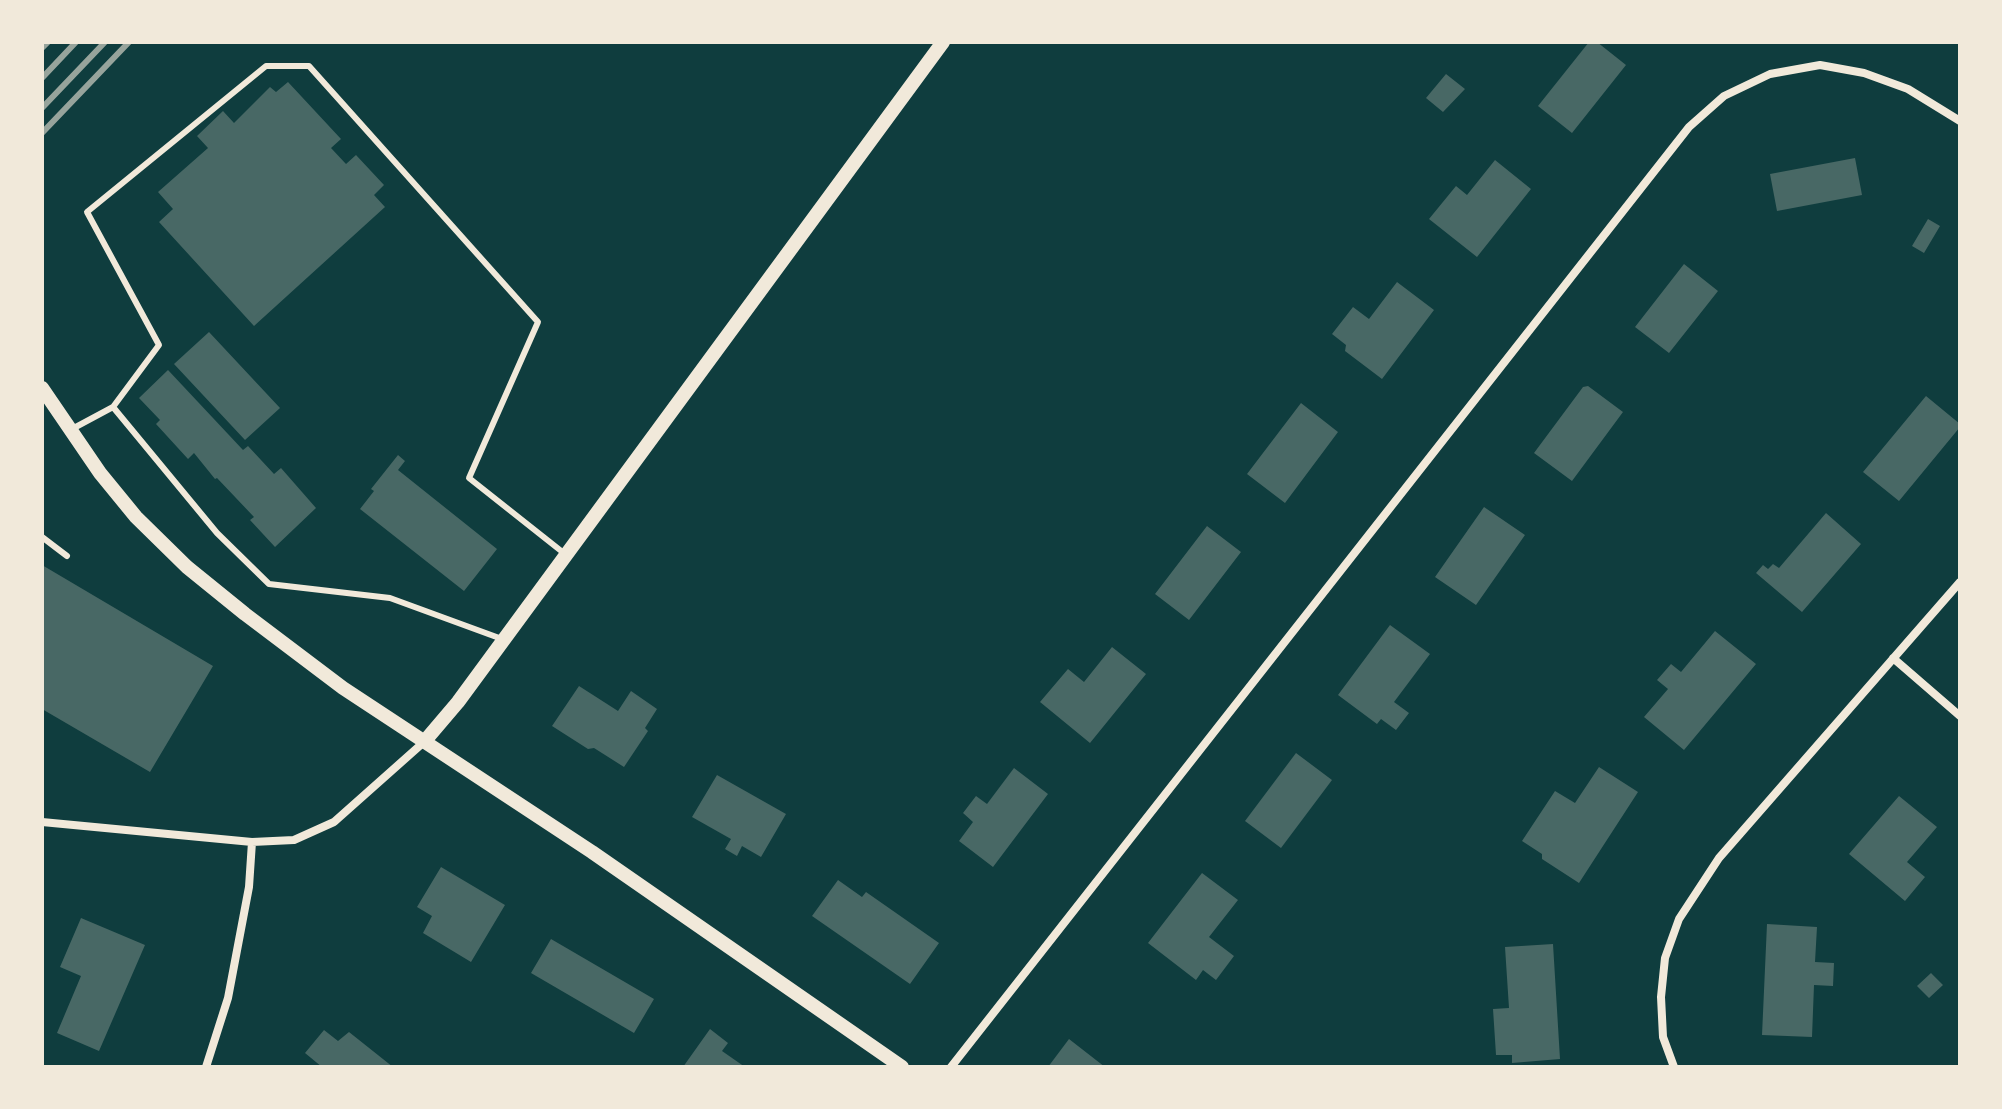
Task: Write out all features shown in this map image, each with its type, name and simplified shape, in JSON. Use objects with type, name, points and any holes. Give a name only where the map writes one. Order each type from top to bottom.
[{"type":"street","points":[[42,822],[252,842],[294,840],[334,822],[424,742],[458,702],[943,42]]},
{"type":"street","points":[[951,1067],[1689,127],[1724,96],[1770,74],[1820,65],[1864,73],[1908,89],[1960,121]]},
{"type":"street","points":[[42,388],[69,431],[136,517],[187,567],[245,614],[343,688],[592,852],[902,1067]]},
{"type":"street","points":[[1674,1067],[1663,1037],[1661,997],[1665,958],[1679,919],[1719,858],[1960,582]]},
{"type":"street","points":[[1893,658],[1960,716]]},
{"type":"street","points":[[206,1067],[228,998],[249,887],[252,842]]},
{"type":"lane","points":[[69,431],[113,407],[159,345],[87,212],[266,66],[309,66],[538,322],[469,478],[566,555]]},
{"type":"lane","points":[[113,407],[217,533],[269,584],[390,598],[504,639]]},
{"type":"lane","points":[[42,537],[67,556]]},
{"type":"building","points":[[1589,42],[1597,42],[1626,65],[1572,133],[1538,106]]},
{"type":"building","points":[[1446,74],[1465,89],[1443,112],[1426,98]]},
{"type":"building","points":[[288,82],[341,139],[331,148],[346,164],[356,155],[384,185],[374,195],[385,207],[254,326],[159,222],[173,209],[158,192],[208,148],[197,136],[223,111],[234,123],[270,87],[276,92]]},
{"type":"building","points":[[1855,158],[1862,195],[1777,211],[1770,174]]},
{"type":"building","points":[[1495,160],[1531,189],[1477,257],[1429,219],[1456,186],[1467,195]]},
{"type":"building","points":[[1928,219],[1940,226],[1924,253],[1912,246]]},
{"type":"building","points":[[1684,264],[1718,291],[1669,353],[1635,327]]},
{"type":"building","points":[[1397,282],[1434,310],[1382,379],[1345,351],[1346,345],[1332,334],[1353,307],[1369,319]]},
{"type":"building","points":[[209,332],[280,408],[245,440],[174,364]]},
{"type":"building","points":[[168,370],[243,450],[248,446],[274,474],[281,468],[316,508],[275,547],[250,520],[254,517],[215,479],[194,453],[188,459],[156,424],[160,420],[139,398]]},
{"type":"building","points":[[1588,386],[1623,412],[1572,481],[1534,453],[1583,387]]},
{"type":"building","points":[[1926,396],[1960,427],[1899,501],[1863,472]]},
{"type":"building","points":[[1301,403],[1338,432],[1285,503],[1247,474]]},
{"type":"building","points":[[398,455],[405,461],[398,470],[497,549],[464,591],[360,509],[374,491],[371,489]]},
{"type":"building","points":[[1484,507],[1525,535],[1476,605],[1435,577]]},
{"type":"building","points":[[1826,513],[1861,544],[1802,612],[1756,573],[1763,565],[1768,569],[1773,564],[1779,568]]},
{"type":"building","points":[[1207,526],[1241,552],[1189,620],[1155,594]]},
{"type":"building","points":[[42,565],[213,666],[150,772],[42,709]]},
{"type":"building","points":[[1390,625],[1430,654],[1394,702],[1409,713],[1396,730],[1381,719],[1377,724],[1338,695]]},
{"type":"building","points":[[1715,631],[1756,664],[1684,750],[1644,717],[1668,689],[1657,680],[1671,664],[1681,672]]},
{"type":"building","points":[[1112,647],[1146,674],[1090,743],[1040,702],[1068,669],[1084,682]]},
{"type":"building","points":[[579,686],[618,711],[631,691],[657,709],[645,728],[648,731],[624,767],[552,726]]},
{"type":"building","points":[[1296,753],[1332,780],[1281,848],[1245,821]]},
{"type":"building","points":[[1599,767],[1638,792],[1579,883],[1542,859],[1542,854],[1522,841],[1555,791],[1575,803]]},
{"type":"building","points":[[1014,768],[1048,794],[993,867],[959,841],[973,822],[963,813],[976,796],[987,804]]},
{"type":"building","points":[[717,775],[786,814],[761,857],[742,846],[737,856],[725,849],[731,839],[692,817]]},
{"type":"building","points":[[1899,796],[1937,827],[1907,862],[1925,877],[1905,901],[1849,854]]},
{"type":"building","points":[[441,867],[505,905],[471,962],[423,933],[432,916],[417,907]]},
{"type":"building","points":[[1202,873],[1238,900],[1209,937],[1234,956],[1216,980],[1203,970],[1196,980],[1148,943]]},
{"type":"building","points":[[838,880],[862,897],[866,892],[939,943],[910,984],[812,916]]},
{"type":"building","points":[[81,918],[145,945],[99,1051],[57,1033],[81,976],[60,967]]},
{"type":"building","points":[[1767,924],[1817,927],[1815,962],[1834,963],[1833,986],[1814,985],[1812,1037],[1762,1035]]},
{"type":"building","points":[[551,939],[654,999],[634,1033],[531,973]]},
{"type":"building","points":[[1553,944],[1560,1059],[1512,1063],[1512,1055],[1496,1055],[1493,1009],[1509,1008],[1505,947]]},
{"type":"building","points":[[1931,973],[1943,985],[1929,998],[1917,986]]},
{"type":"building","points":[[710,1029],[728,1043],[722,1051],[745,1067],[683,1067]]},
{"type":"building","points":[[324,1030],[338,1041],[349,1032],[393,1067],[322,1067],[305,1053]]},
{"type":"building","points":[[1069,1039],[1105,1067],[1048,1067]]},
{"type":"railway","points":[[42,48],[48,42]]},
{"type":"railway","points":[[42,78],[76,42]]},
{"type":"railway","points":[[42,108],[105,42]]},
{"type":"railway","points":[[42,133],[129,42]]}]
